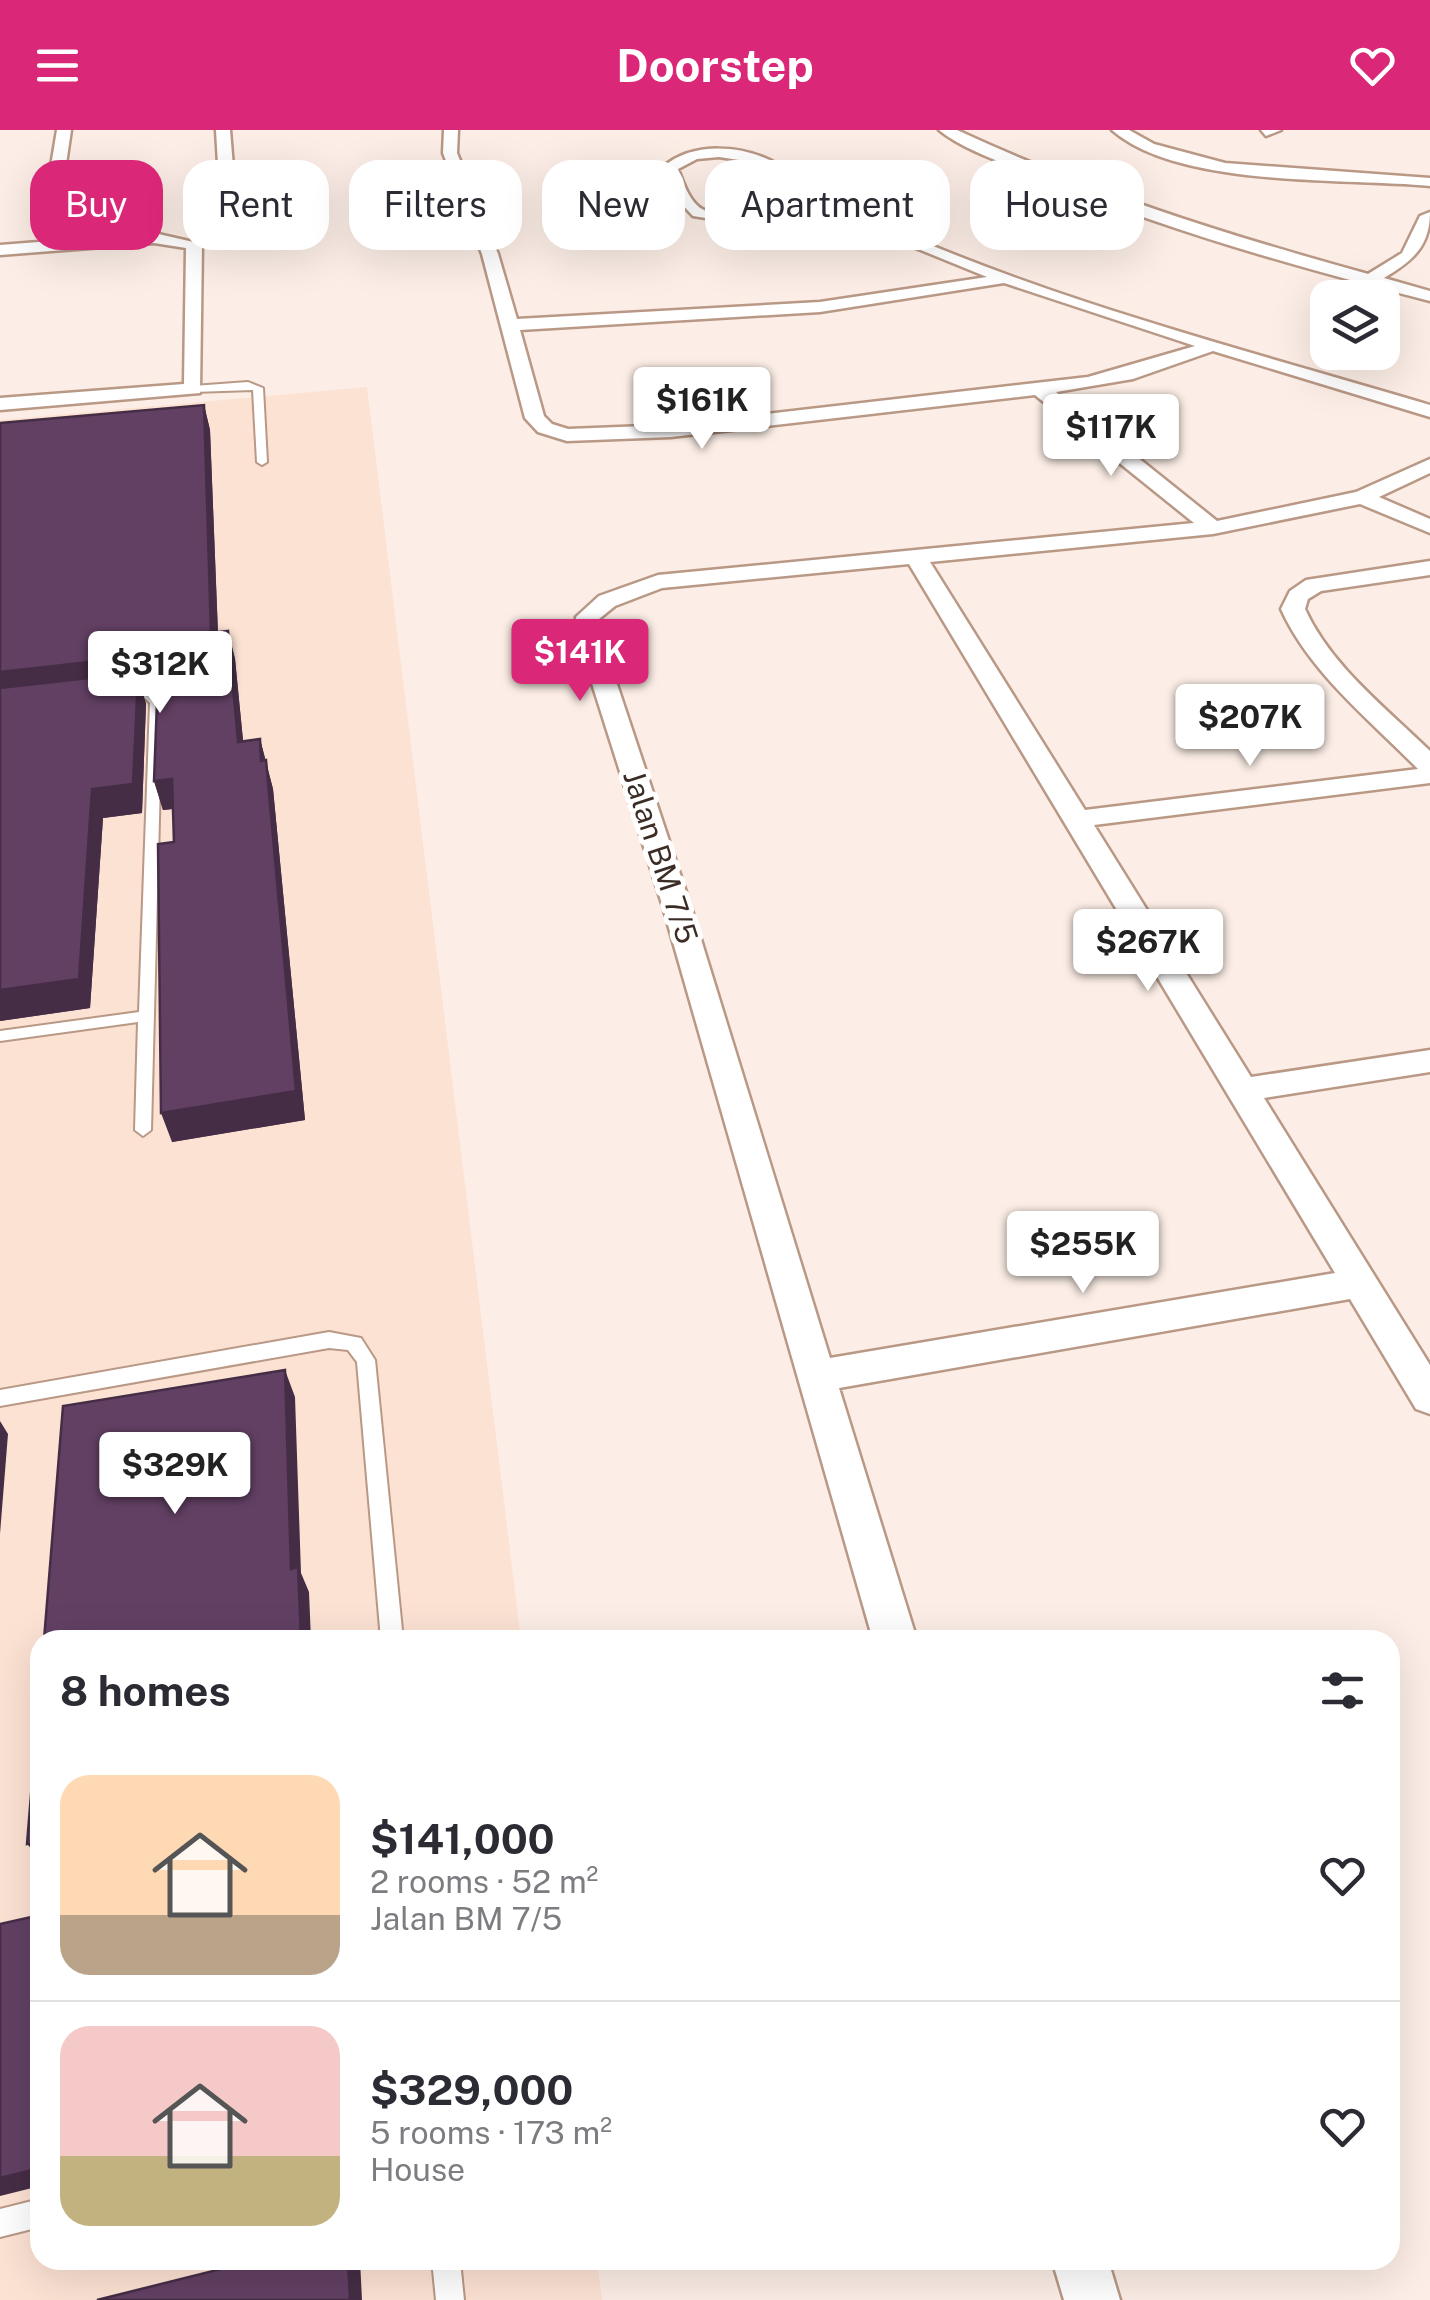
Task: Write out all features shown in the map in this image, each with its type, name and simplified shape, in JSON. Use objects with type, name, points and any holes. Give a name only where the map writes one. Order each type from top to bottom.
[{"type":"street","points":[[59,160],[64,130]]},
{"type":"street","points":[[223,130],[225,160]]},
{"type":"street","points":[[451,130],[450,153],[490,254],[535,418],[545,428],[567,435],[671,431],[1041,390],[1126,376],[1214,345]]},
{"type":"street","points":[[946,130],[1007,160],[1131,210],[1370,280],[1409,256],[1428,216]]},
{"type":"street","points":[[1120,130],[1170,154],[1219,164],[1430,182]]},
{"type":"street","points":[[718,153],[756,158],[854,217],[704,216],[692,209],[670,167],[694,155],[718,153]]},
{"type":"street","points":[[0,250],[154,238],[194,244],[192,389],[0,404]]},
{"type":"street","points":[[936,250],[1005,278],[1430,411]]},
{"type":"street","points":[[508,325],[842,305],[907,298],[1005,278]]},
{"type":"street","points":[[1400,288],[1430,296]]},
{"type":"street","points":[[1041,390],[1212,528]]},
{"type":"street","name":"Jalan BM 7/5","points":[[892,1630],[677,907],[586,624],[598,606],[658,582],[918,560],[1212,528],[1404,491],[1430,465]]},
{"type":"street","points":[[1362,497],[1430,527]]},
{"type":"street","points":[[918,560],[1430,1398]]},
{"type":"street","points":[[1430,568],[1314,585],[1298,596],[1293,610],[1299,625],[1323,655],[1430,766]]},
{"type":"street","points":[[1076,819],[1430,775]]},
{"type":"street","points":[[1242,1090],[1430,1061]]},
{"type":"street","points":[[816,1376],[1360,1283]]},
{"type":"street","points":[[1083,2270],[1092,2300]]},
{"type":"lane","points":[[192,389],[258,388],[262,462]]},
{"type":"lane","points":[[114,696],[142,694],[156,703],[143,1130]]},
{"type":"lane","points":[[0,1036],[146,1016]]},
{"type":"lane","points":[[0,1398],[329,1340],[354,1343],[366,1360],[391,1630]]},
{"type":"lane","points":[[0,2222],[30,2215]]},
{"type":"lane","points":[[447,2270],[450,2300]]},
{"type":"shaded area","points":[[367,387],[520,1630],[30,1630],[30,2270],[598,2270],[602,2300],[0,2300],[0,420]]},
{"type":"building","points":[[204,405],[211,633],[228,631],[238,742],[260,739],[261,761],[266,760],[296,1091],[161,1113],[158,844],[174,842],[172,779],[154,781],[158,675],[146,660],[125,658],[0,672],[0,423]]},
{"type":"building","points":[[125,674],[138,676],[133,784],[92,789],[79,979],[0,990],[0,688]]},
{"type":"building","points":[[285,1370],[291,1569],[298,1567],[301,1630],[45,1630],[63,1406]]},
{"type":"building","points":[[30,1917],[30,2170],[0,2178],[0,1924]]},
{"type":"building","points":[[217,2270],[348,2270],[350,2300],[97,2300]]}]
